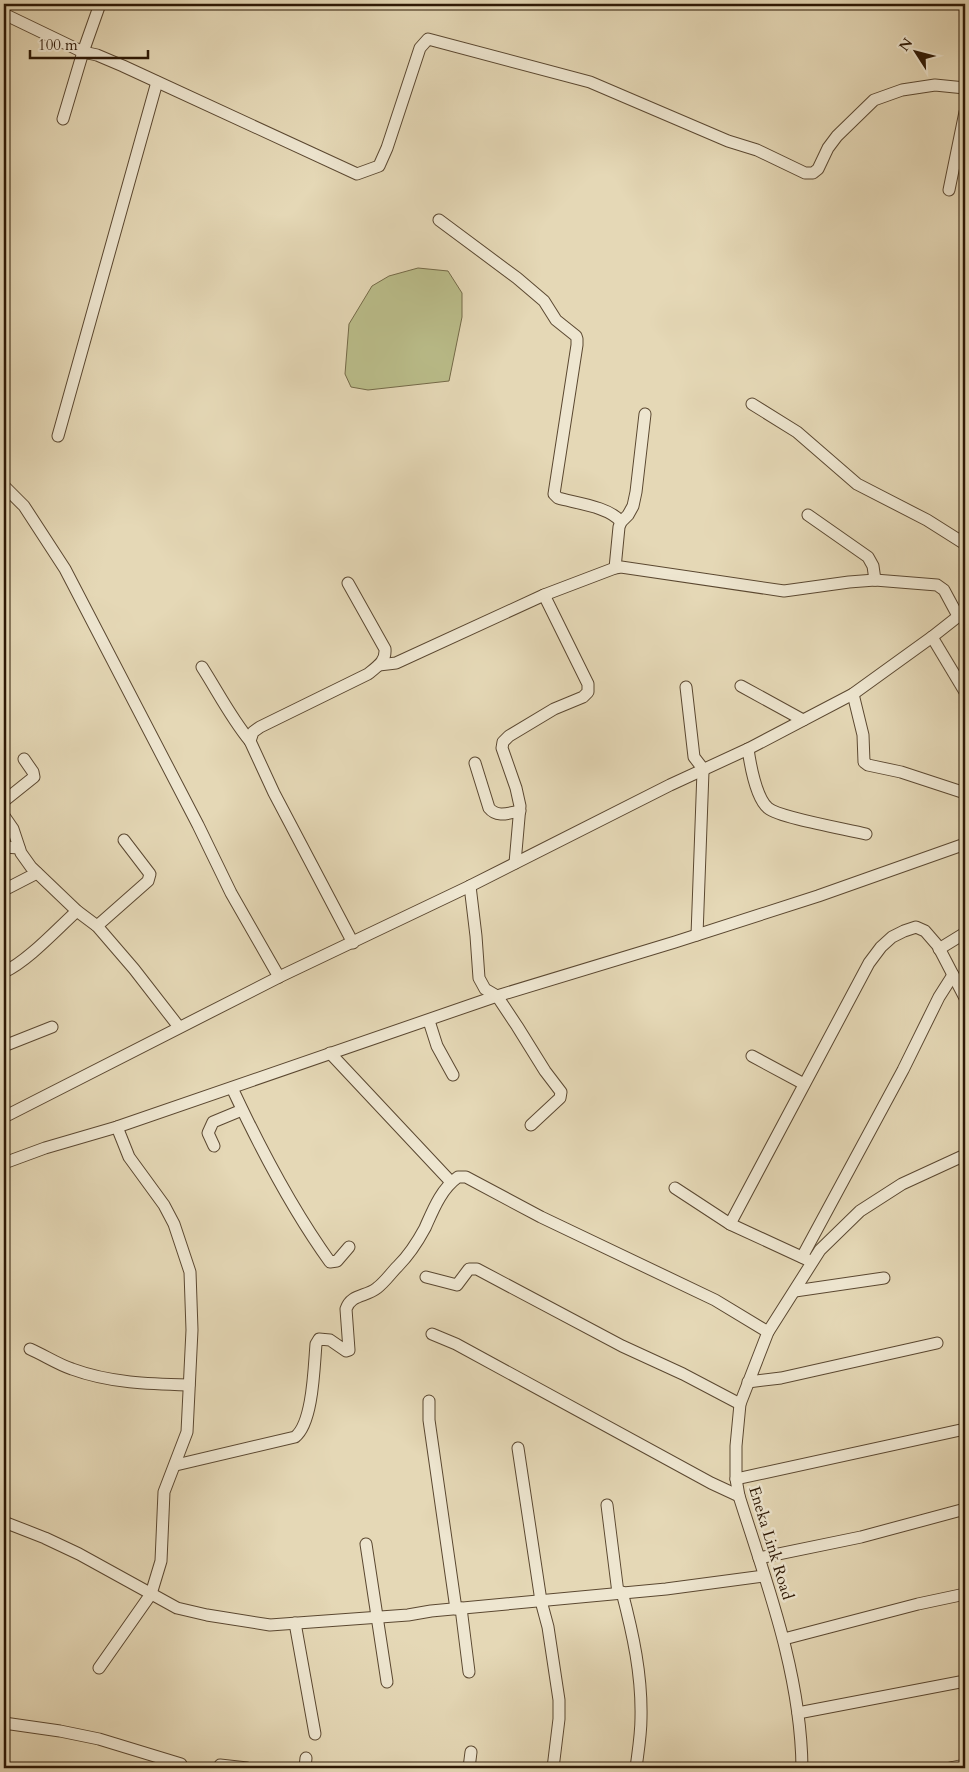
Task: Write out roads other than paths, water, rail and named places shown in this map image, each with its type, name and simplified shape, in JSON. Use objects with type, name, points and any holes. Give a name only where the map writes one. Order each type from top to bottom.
[{"type":"street","points":[[63,119],[100,4]]},
{"type":"street","points":[[8,11],[83,52],[97,55],[357,174],[379,166],[388,148],[420,48],[428,39],[590,82],[728,141],[757,150],[805,173],[813,173],[818,169],[828,148],[837,136],[874,100],[902,90],[936,85],[965,88]]},
{"type":"street","points":[[58,436],[157,82]]},
{"type":"street","points":[[949,190],[965,112]]},
{"type":"street","points":[[439,220],[544,301],[556,320],[578,339],[554,494],[558,498],[614,514],[621,522]]},
{"type":"street","points":[[752,404],[798,432],[856,484],[927,520],[965,544]]},
{"type":"street","points":[[615,568],[619,526],[631,511],[636,492],[646,414]]},
{"type":"street","points":[[4,486],[24,506],[65,569],[198,824],[231,893],[279,977]]},
{"type":"street","points":[[808,515],[868,557],[873,566],[875,580]]},
{"type":"street","points":[[4,1116],[279,977],[470,886],[670,785],[704,771],[854,694],[962,613],[941,587],[875,580],[784,591],[621,567],[544,595],[396,663],[379,665]]},
{"type":"street","points":[[250,741],[253,732],[260,727],[368,674],[385,657],[385,649],[348,583]]},
{"type":"street","points":[[515,863],[520,806],[516,788],[502,748],[503,742],[509,736],[539,718],[582,697],[588,692],[588,684],[544,595]]},
{"type":"street","points":[[932,637],[965,692]]},
{"type":"street","points":[[202,667],[235,723],[250,741],[274,793],[353,943]]},
{"type":"street","points":[[741,686],[803,720]]},
{"type":"street","points":[[686,687],[694,757],[704,771],[697,935]]},
{"type":"street","points":[[854,694],[863,735],[862,756],[864,762],[868,765],[901,772],[965,793]]},
{"type":"street","points":[[748,749],[753,776],[763,801],[769,809],[783,815],[866,834]]},
{"type":"street","points":[[4,801],[34,777],[33,772],[24,759]]},
{"type":"street","points":[[475,763],[492,813],[499,815],[520,810]]},
{"type":"street","points":[[4,816],[12,829],[26,862],[77,910],[97,926],[134,969],[179,1027]]},
{"type":"street","points":[[97,926],[148,881],[150,874],[124,840]]},
{"type":"street","points":[[4,1161],[7,1162],[45,1148],[117,1127],[497,996],[818,896],[965,844]]},
{"type":"street","points":[[4,847],[19,848]]},
{"type":"street","points":[[4,890],[37,873]]},
{"type":"street","points":[[470,886],[479,978],[485,989],[497,996],[545,1071],[561,1092],[560,1098],[532,1125]]},
{"type":"street","points":[[4,972],[30,953],[77,910]]},
{"type":"street","points":[[730,1224],[869,963],[881,947],[892,937],[904,930],[916,927],[925,931],[939,949],[965,998]]},
{"type":"street","points":[[939,949],[965,932]]},
{"type":"street","points":[[676,1188],[730,1224],[807,1259],[939,996],[953,976]]},
{"type":"street","points":[[429,1021],[437,1046],[453,1076]]},
{"type":"street","points":[[4,1046],[52,1027]]},
{"type":"street","points":[[330,1053],[451,1182]]},
{"type":"street","points":[[752,1056],[804,1084]]},
{"type":"street","points":[[232,1088],[254,1136],[278,1180],[330,1262],[337,1261],[349,1247]]},
{"type":"street","points":[[214,1146],[208,1133],[213,1122],[242,1110]]},
{"type":"street","points":[[99,1668],[151,1594],[161,1561],[164,1492],[176,1465],[187,1432],[192,1330],[190,1272],[174,1224],[164,1205],[129,1157],[117,1127]]},
{"type":"street","name":"Eneka Link Road","points":[[802,1768],[798,1713],[784,1639],[738,1496],[736,1446],[740,1404],[768,1332],[795,1291],[807,1259],[820,1250],[860,1211],[902,1184],[965,1155]]},
{"type":"street","points":[[176,1465],[295,1437],[301,1433],[313,1390],[316,1344],[319,1339],[327,1339],[346,1351],[349,1350],[346,1308],[348,1303],[354,1298],[376,1289],[401,1263],[416,1243],[434,1206],[451,1182],[458,1176],[466,1177],[541,1217],[715,1300],[768,1332]]},
{"type":"street","points":[[426,1278],[458,1284],[469,1270],[477,1269],[622,1346],[683,1374],[740,1404]]},
{"type":"street","points":[[795,1291],[884,1278]]},
{"type":"street","points":[[432,1334],[456,1344],[694,1474],[738,1496]]},
{"type":"street","points":[[748,1382],[781,1378],[937,1343]]},
{"type":"street","points":[[30,1348],[71,1369],[103,1378],[140,1384],[189,1385]]},
{"type":"street","points":[[429,1400],[429,1420],[469,1672]]},
{"type":"street","points":[[736,1479],[965,1429]]},
{"type":"street","points":[[518,1448],[541,1601],[548,1627],[559,1700],[559,1719],[553,1768]]},
{"type":"street","points":[[607,1505],[620,1593],[634,1638],[640,1682],[641,1719],[636,1768]]},
{"type":"street","points":[[759,1558],[861,1537],[965,1508]]},
{"type":"street","points":[[4,1522],[45,1538],[78,1554],[177,1608],[270,1625],[377,1617],[666,1589],[764,1576]]},
{"type":"street","points":[[366,1544],[386,1682]]},
{"type":"street","points":[[784,1639],[918,1604],[965,1594]]},
{"type":"street","points":[[295,1623],[315,1734]]},
{"type":"street","points":[[798,1713],[965,1681]]},
{"type":"street","points":[[4,1723],[60,1731],[98,1739],[181,1764]]},
{"type":"street","points":[[469,1768],[471,1752]]},
{"type":"street","points":[[950,1768],[965,1765]]},
{"type":"street","points":[[220,1766],[247,1768]]}]
